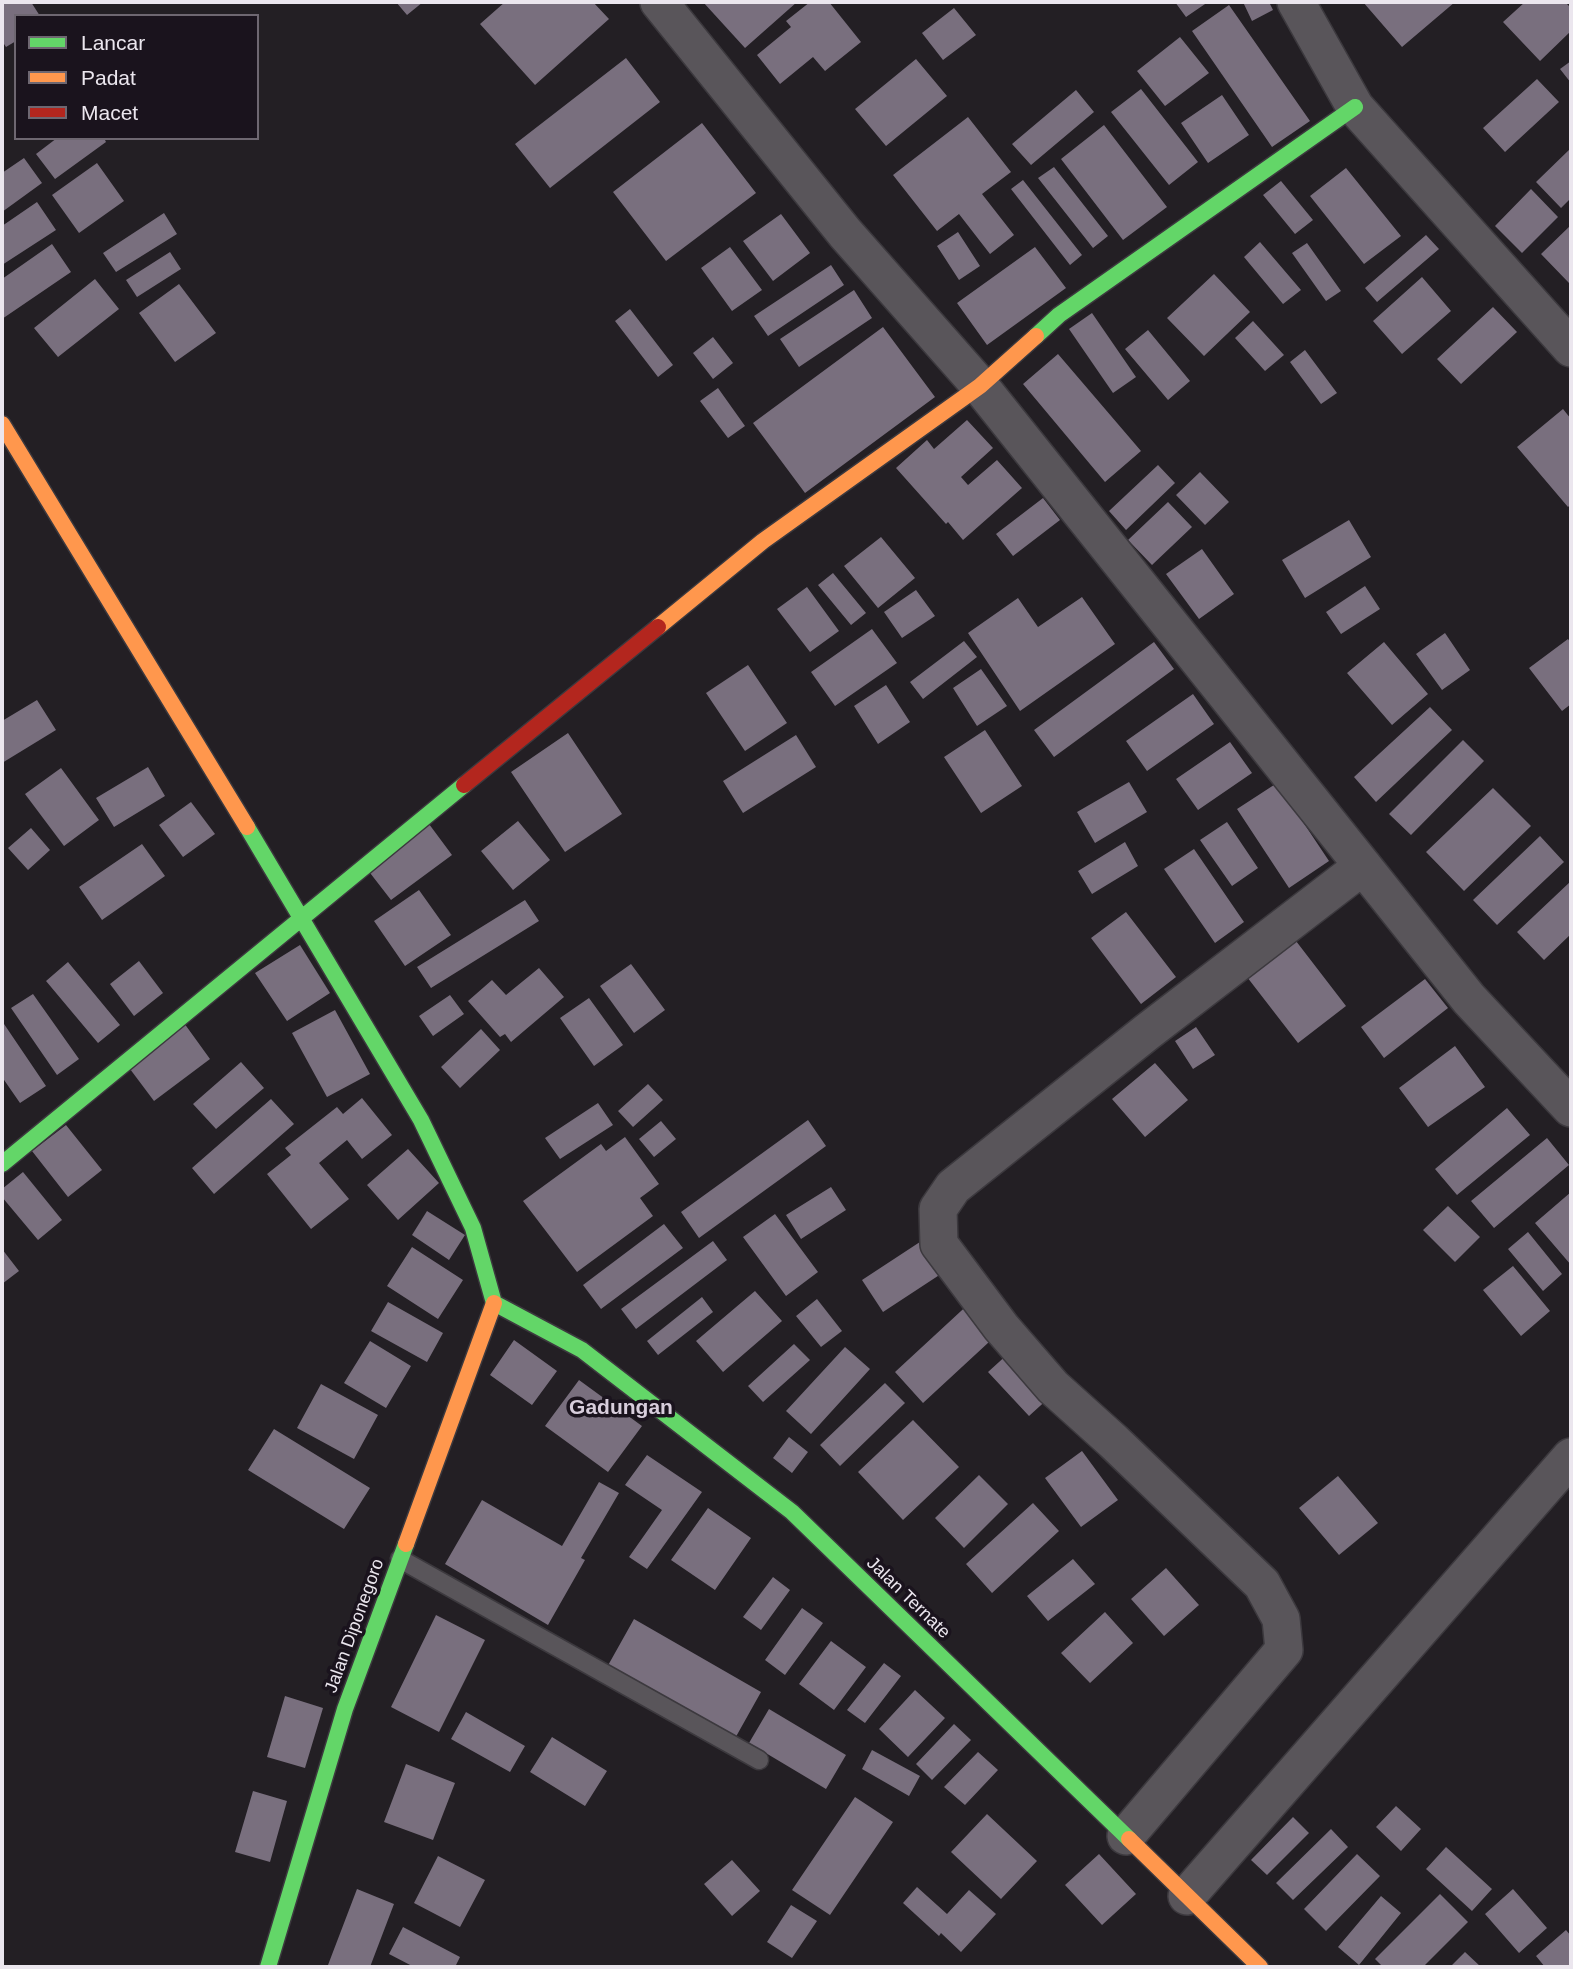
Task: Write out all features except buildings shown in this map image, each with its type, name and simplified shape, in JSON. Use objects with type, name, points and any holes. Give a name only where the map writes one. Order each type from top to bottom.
[{"type":"street","points":[[659,2],[845,233],[980,386],[1469,999],[1571,1108]]},
{"type":"street","points":[[1296,2],[1355,107],[1571,348]]},
{"type":"street","points":[[2,1164],[762,541],[980,386],[1059,315],[1355,107]]},
{"type":"street","points":[[2,424],[303,918],[421,1120],[473,1228],[494,1303]]},
{"type":"street","points":[[1126,1836],[1284,1650],[1281,1619],[1262,1584],[1054,1387],[1001,1327],[939,1244],[938,1209],[953,1187],[1363,866]]},
{"type":"street","name":"Jalan Ternate","points":[[494,1303],[582,1350],[792,1512],[1260,1967]]},
{"type":"street","name":"Jalan Diponegoro","points":[[268,1967],[345,1709],[494,1303]]},
{"type":"street","points":[[1187,1896],[1571,1457]]},
{"type":"lane","points":[[400,1559],[759,1760]]},
{"type":"traffic: fast","points":[[1036,336],[1059,315],[1355,107]]},
{"type":"traffic: fast","points":[[2,1164],[464,785]]},
{"type":"traffic: fast","points":[[247,827],[421,1120],[473,1228],[494,1303]]},
{"type":"traffic: fast","points":[[494,1303],[582,1350],[792,1512],[1129,1839]]},
{"type":"traffic: fast","points":[[268,1967],[345,1709],[406,1544]]},
{"type":"traffic: slow","points":[[658,627],[763,541],[980,386],[1036,336]]},
{"type":"traffic: slow","points":[[2,424],[247,827]]},
{"type":"traffic: slow","points":[[406,1544],[494,1303]]},
{"type":"traffic: slow","points":[[1129,1839],[1260,1967]]},
{"type":"traffic: jam","points":[[464,785],[658,627]]},
{"type":"district","name":"Gadungan","points":[[621,1408]]}]
